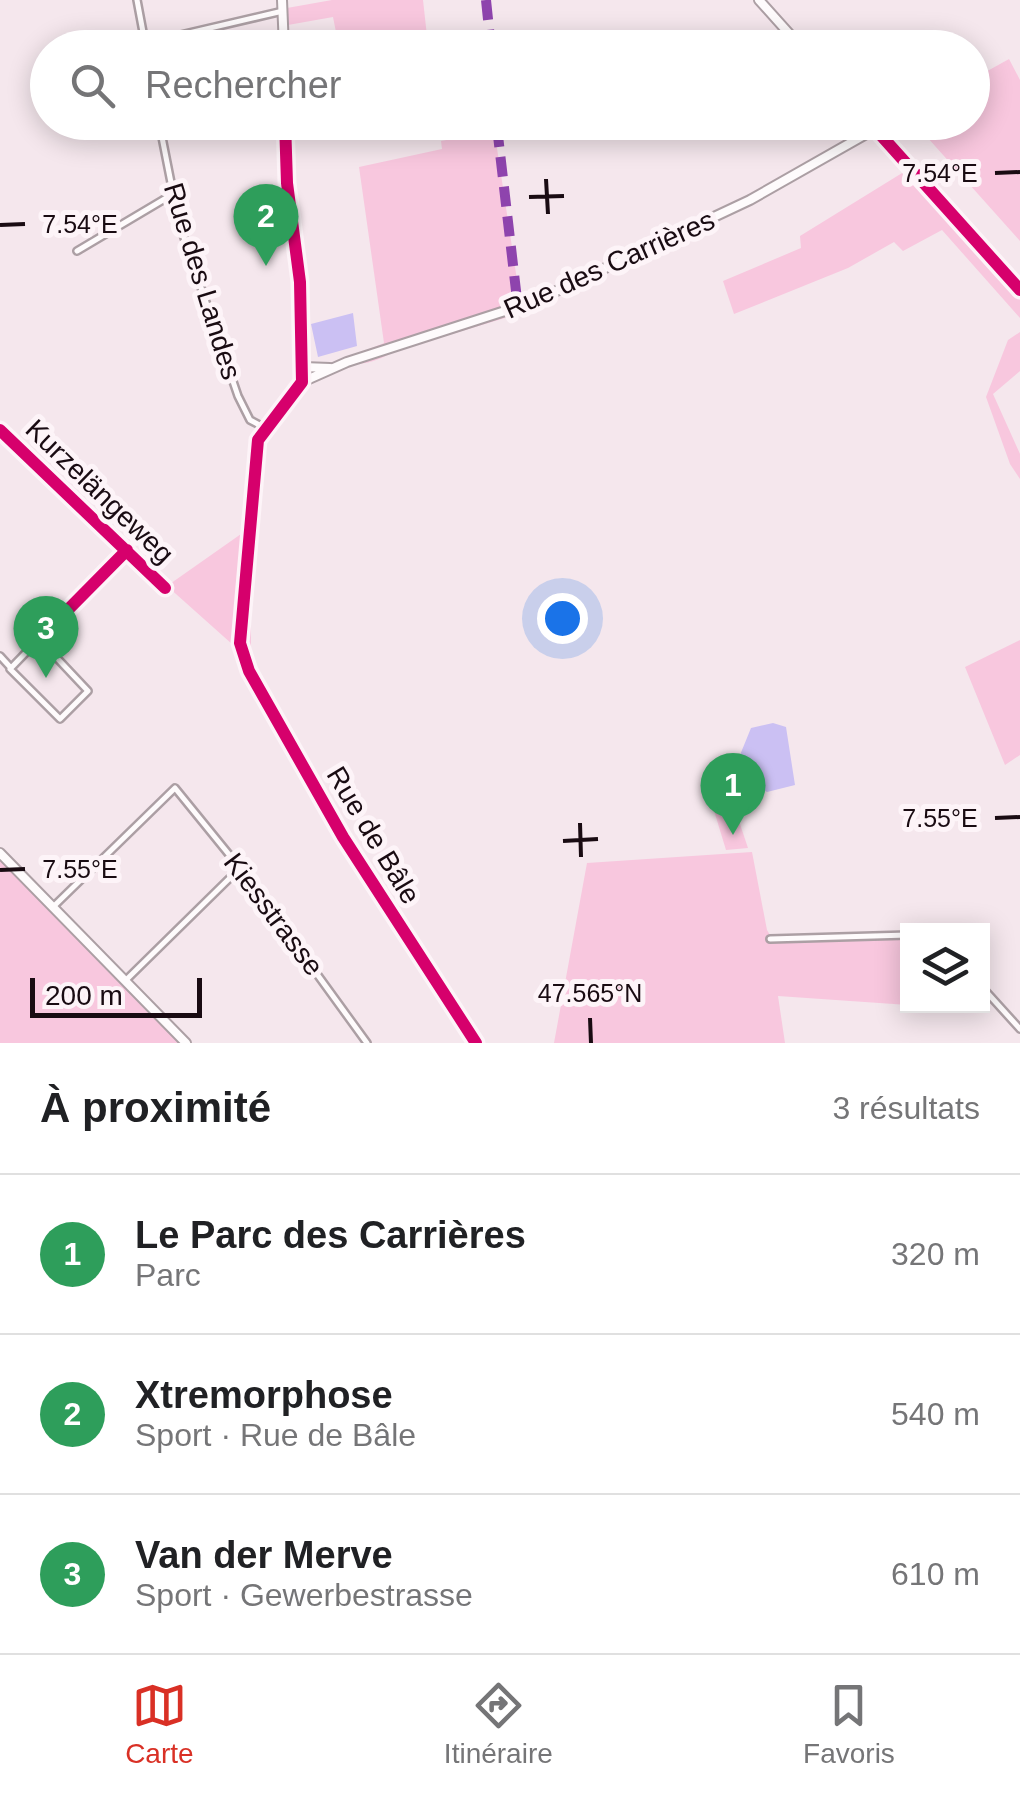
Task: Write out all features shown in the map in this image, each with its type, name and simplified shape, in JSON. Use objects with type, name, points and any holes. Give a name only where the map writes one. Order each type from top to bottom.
[{"type":"street","points":[[137,0],[143,30]]},
{"type":"street","points":[[282,0],[283,30]]},
{"type":"street","points":[[759,0],[786,30]]},
{"type":"street","points":[[206,30],[282,11]]},
{"type":"street","name":"Rue des Landes","points":[[163,140],[173,194],[238,396],[250,420],[265,428]]},
{"type":"street","points":[[286,140],[300,282],[302,382]]},
{"type":"street","name":"Rue des Carrières","points":[[302,382],[330,368],[533,302],[750,200],[849,140]]},
{"type":"street","points":[[885,140],[1020,290]]},
{"type":"street","points":[[78,251],[173,194]]},
{"type":"street","name":"Rue des Carrières","points":[[303,367],[330,368]]},
{"type":"street","name":"Rue de Bâle","points":[[302,382],[265,428],[256,452],[242,646],[249,671],[342,836],[476,1043]]},
{"type":"street","points":[[0,656],[12,668],[39,639],[88,691],[60,719],[10,669]]},
{"type":"street","name":"Kiesstrasse","points":[[53,907],[175,788],[240,868],[366,1043]]},
{"type":"street","points":[[0,853],[186,1043]]},
{"type":"street","points":[[126,981],[240,868]]},
{"type":"street","points":[[770,939],[900,935]]},
{"type":"street","points":[[990,996],[1020,1028]]},
{"type":"shaded area","points":[[332,0],[423,0],[426,30],[336,30],[333,17],[288,25],[287,8]]},
{"type":"shaded area","points":[[1009,59],[1020,80],[1020,241],[930,140],[990,140],[990,70]]},
{"type":"shaded area","points":[[496,140],[522,313],[369,362],[342,360],[384,343],[359,167],[442,149],[441,141]]},
{"type":"shaded area","points":[[907,170],[1020,279],[1020,318],[942,230],[903,251],[894,242],[848,268],[734,314],[723,281],[801,248],[800,236]]},
{"type":"shaded area","points":[[353,313],[357,346],[318,357],[311,324]]},
{"type":"shaded area","points":[[1020,332],[1020,371],[993,394],[1020,454],[1020,479],[1010,464],[986,397],[1008,340]]},
{"type":"shaded area","points":[[251,527],[251,661],[167,586]]},
{"type":"shaded area","points":[[1020,640],[1020,755],[1005,765],[965,667]]},
{"type":"shaded area","points":[[773,723],[786,727],[795,785],[767,792],[755,784],[740,755],[751,728]]},
{"type":"shaded area","points":[[731,797],[748,848],[726,850],[712,804]]},
{"type":"shaded area","points":[[752,852],[767,930],[773,940],[900,934],[900,1004],[778,996],[785,1043],[554,1043],[587,863]]},
{"type":"shaded area","points":[[0,853],[186,1043],[0,1043]]},
{"type":"marked path","points":[[486,0],[489,30]]},
{"type":"marked path","points":[[499,140],[518,308]]},
{"type":"cycle path","points":[[286,140],[300,282],[302,382],[258,440],[240,643],[249,671],[343,837],[476,1043]]},
{"type":"cycle path","points":[[885,140],[1020,290]]},
{"type":"cycle path","name":"Kurzelängeweg","points":[[0,430],[165,588]]},
{"type":"cycle path","name":"Kurzelängeweg","points":[[39,639],[127,550]]},
{"type":"place","name":"Xtremorphose","points":[[266,266]]},
{"type":"place","name":"Van der Merve","points":[[46,678]]},
{"type":"place","name":"Le Parc des Carrières","points":[[733,835]]}]
